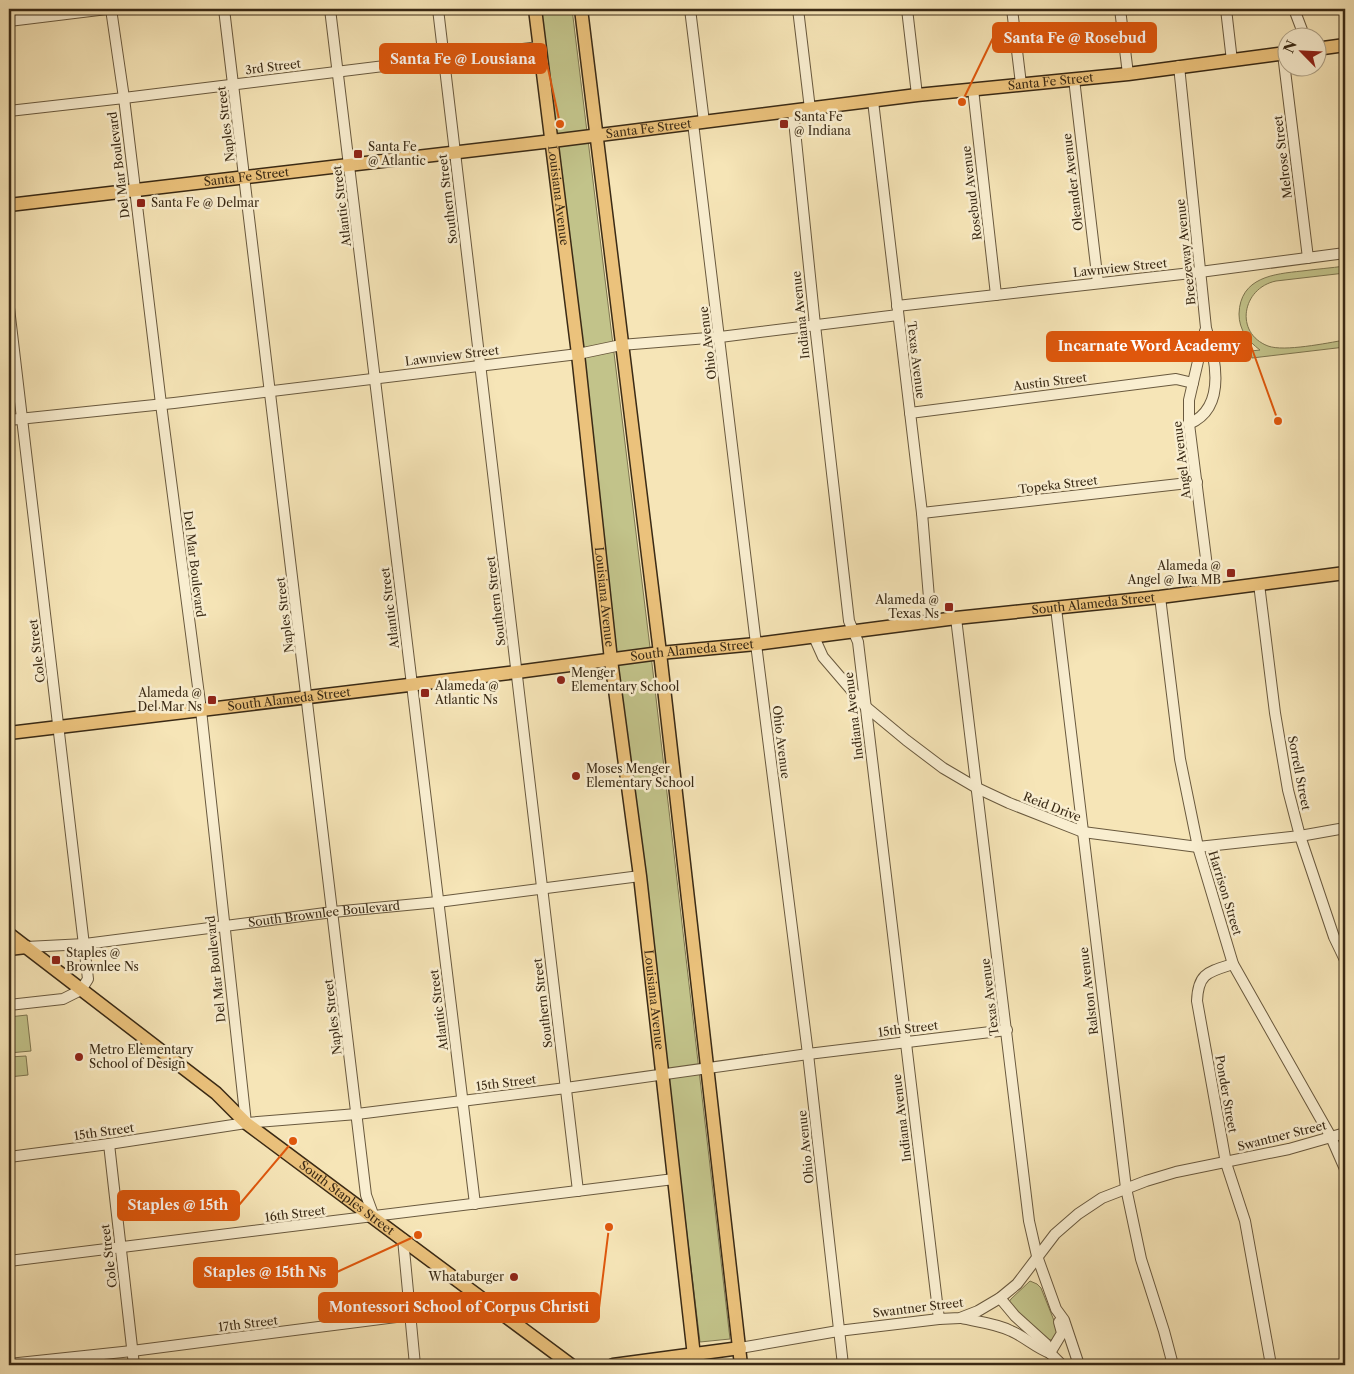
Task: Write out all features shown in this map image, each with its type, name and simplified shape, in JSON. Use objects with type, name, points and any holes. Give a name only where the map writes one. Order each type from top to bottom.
[{"type":"main road","name":"Louisiana Avenue","points":[[535,9],[578,354],[611,660],[640,876],[694,1360]]},
{"type":"main road","points":[[581,9],[660,652],[706,1067],[742,1365]]},
{"type":"main road","points":[[1326,48],[1345,45]]},
{"type":"main road","name":"Santa Fe Street","points":[[9,205],[552,141],[918,95],[1128,74],[1276,54]]},
{"type":"main road","name":"South Alameda Street","points":[[9,733],[517,672],[660,652],[756,644],[956,618],[1160,596],[1345,572]]},
{"type":"main road","name":"South Staples Street","points":[[9,934],[216,1092],[246,1123],[571,1365]]},
{"type":"main road","name":"South Brownlee Boulevard","points":[[9,949],[26,948]]},
{"type":"main road","points":[[614,1365],[694,1360],[740,1348]]},
{"type":"street","points":[[9,21],[107,9]]},
{"type":"street","name":"Del Mar Boulevard","points":[[111,9],[124,98],[134,190],[201,710],[223,927],[246,1123]]},
{"type":"street","name":"Naples Street","points":[[224,9],[366,1195],[374,1217]]},
{"type":"street","name":"Atlantic Street","points":[[330,9],[475,1204]]},
{"type":"street","name":"Southern Street","points":[[438,9],[578,1191]]},
{"type":"street","name":"Ohio Avenue","points":[[690,9],[698,122],[720,337],[756,644],[808,1054],[843,1365]]},
{"type":"street","points":[[798,9],[810,108]]},
{"type":"street","points":[[907,9],[918,95]]},
{"type":"street","points":[[1012,9],[1022,84]]},
{"type":"street","points":[[1120,9],[1128,74]]},
{"type":"street","points":[[1226,9],[1232,61]]},
{"type":"street","points":[[1294,9],[1301,28]]},
{"type":"street","name":"3rd Street","points":[[9,111],[539,47]]},
{"type":"street","name":"Breezeway Avenue","points":[[1179,66],[1206,328],[1212,349],[1215,374],[1212,402],[1206,413],[1199,420],[1189,424]]},
{"type":"street","name":"Melrose Street","points":[[1288,78],[1308,258]]},
{"type":"street","name":"Oleander Avenue","points":[[1074,79],[1098,283]]},
{"type":"street","name":"Rosebud Avenue","points":[[973,89],[996,295]]},
{"type":"street","name":"Texas Avenue","points":[[873,101],[922,514],[931,622]]},
{"type":"street","name":"Indiana Avenue","points":[[793,111],[849,621],[858,642],[939,1319]]},
{"type":"street","name":"Lawnview Street","points":[[9,420],[375,379],[578,354],[622,345],[720,337],[815,325],[996,295],[1200,272],[1345,253]]},
{"type":"street","name":"Cole Street","points":[[9,308],[85,944],[88,979],[81,990]]},
{"type":"street","name":"Angel Avenue","points":[[1206,328],[1193,383],[1189,424],[1210,590]]},
{"type":"street","name":"Austin Street","points":[[910,413],[1176,379],[1193,383]]},
{"type":"street","name":"Topeka Street","points":[[922,514],[1197,482]]},
{"type":"street","name":"Sorrell Street","points":[[1259,584],[1275,713],[1288,790],[1300,836],[1334,937],[1345,960]]},
{"type":"street","name":"Harrison Street","points":[[1160,596],[1180,759],[1198,847],[1233,964],[1331,1137],[1345,1169]]},
{"type":"street","name":"Ralston Avenue","points":[[1056,608],[1126,1188],[1141,1259],[1173,1365]]},
{"type":"street","name":"Texas Avenue","points":[[956,618],[1029,1221],[1037,1256],[1056,1308],[1064,1320],[1079,1365]]},
{"type":"street","name":"Reid Drive","points":[[814,637],[823,657],[865,706],[906,740],[943,768],[977,788],[1043,818],[1083,832],[1198,847],[1300,836],[1345,828]]},
{"type":"street","name":"South Brownlee Boulevard","points":[[26,948],[85,944],[333,912],[438,902],[640,876]]},
{"type":"street","name":"Ponder Street","points":[[1233,964],[1215,970],[1205,976],[1198,986],[1197,1001],[1226,1163],[1245,1221],[1271,1365]]},
{"type":"street","points":[[9,1005],[63,999],[81,990]]},
{"type":"street","name":"15th Street","points":[[9,1157],[246,1123],[357,1114],[663,1075],[706,1067],[1007,1030]]},
{"type":"street","name":"Swantner Street","points":[[740,1348],[838,1331],[960,1318],[978,1311],[1000,1298],[1017,1284],[1055,1234],[1078,1214],[1102,1198],[1176,1172],[1289,1149],[1345,1133]]},
{"type":"street","name":"Cole Street","points":[[109,1144],[134,1365]]},
{"type":"street","name":"16th Street","points":[[9,1261],[674,1180]]},
{"type":"street","points":[[403,1239],[415,1365]]},
{"type":"street","points":[[1000,1298],[1015,1316],[1046,1344],[1050,1353],[1062,1365]]},
{"type":"street","name":"17th Street","points":[[9,1364],[132,1351],[490,1306]]},
{"type":"street","points":[[1050,1353],[1062,1333],[1056,1308]]},
{"type":"street","points":[[960,1318],[990,1323],[1011,1330],[1050,1353]]},
{"type":"green space","points":[[539,9],[572,9],[653,672],[730,1339],[700,1342]]},
{"type":"green space","points":[[1345,266],[1345,273],[1276,281],[1264,285],[1256,292],[1246,311],[1250,331],[1257,340],[1268,346],[1295,348],[1345,340],[1345,347],[1252,358],[1251,351],[1260,350],[1245,335],[1239,320],[1239,314],[1245,292],[1252,285],[1270,276]]},
{"type":"green space","points":[[27,1015],[31,1051],[9,1053],[9,1017]]},
{"type":"green space","points":[[26,1056],[28,1075],[9,1077],[9,1057]]},
{"type":"green space","points":[[1030,1281],[1041,1288],[1057,1328],[1058,1333],[1053,1340],[1041,1336],[1035,1331],[1009,1302]]},
{"type":"place","name":"Santa Fe @ Rosebud","points":[[962,102]]},
{"type":"place","name":"Santa Fe @ Lousiana","points":[[560,124]]},
{"type":"place","name":"Santa Fe @ Indiana","points":[[784,124]]},
{"type":"place","name":"Santa Fe @ Atlantic","points":[[358,154]]},
{"type":"place","name":"Santa Fe @ Delmar","points":[[141,203]]},
{"type":"place","name":"Incarnate Word Academy","points":[[1278,421]]},
{"type":"place","name":"Alameda @ Angel @ Iwa MB","points":[[1231,573]]},
{"type":"place","name":"Alameda @ Texas Ns","points":[[949,607]]},
{"type":"place","name":"Menger Elementary School","points":[[561,680]]},
{"type":"place","name":"Alameda @ Atlantic Ns","points":[[425,693]]},
{"type":"place","name":"Alameda @ Del Mar Ns","points":[[212,700]]},
{"type":"place","name":"Moses Menger Elementary School","points":[[576,776]]},
{"type":"place","name":"Staples @ Brownlee Ns","points":[[56,960]]},
{"type":"place","name":"Metro Elementary School of Design","points":[[79,1057]]},
{"type":"place","name":"Staples @ 15th","points":[[293,1141]]},
{"type":"place","name":"Montessori School of Corpus Christi","points":[[609,1227]]},
{"type":"place","name":"Staples @ 15th Ns","points":[[418,1235]]},
{"type":"place","name":"Whataburger","points":[[514,1277]]}]
